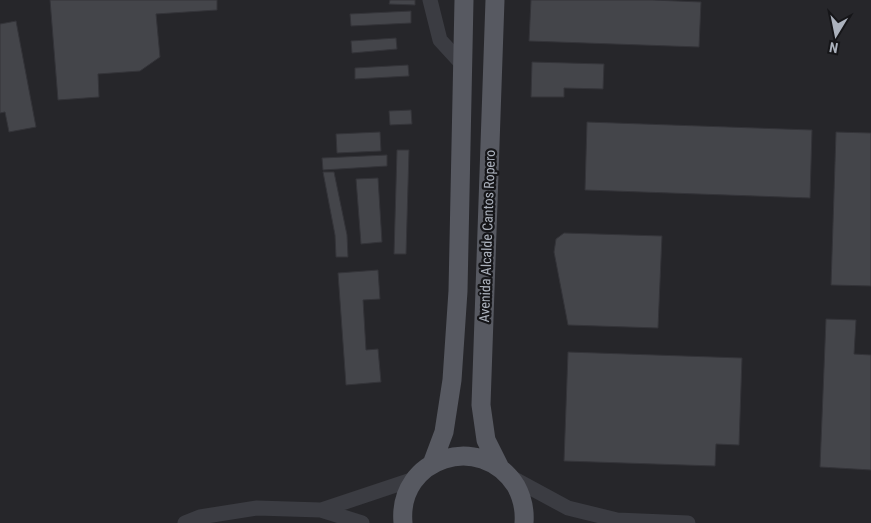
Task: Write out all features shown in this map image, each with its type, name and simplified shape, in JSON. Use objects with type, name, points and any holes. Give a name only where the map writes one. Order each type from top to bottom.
[{"type":"main road","name":"Avenida Alcalde Cantos Ropero","points":[[432,464],[444,432],[452,380],[458,291],[464,0]]},
{"type":"main road","name":"Avenida Alcalde Cantos Ropero","points":[[495,0],[481,405],[486,440],[520,494],[525,514],[524,523]]},
{"type":"main road","points":[[403,523],[402,513],[406,495],[414,479],[432,464],[449,457],[467,456],[485,459],[505,472]]},
{"type":"street","points":[[430,0],[440,40],[462,64]]},
{"type":"street","points":[[505,472],[568,508],[617,520],[688,523]]},
{"type":"street","points":[[320,514],[414,479]]},
{"type":"street","points":[[185,523],[200,517],[257,508],[320,514],[362,523]]},
{"type":"street","points":[[599,523],[617,520]]},
{"type":"shaded area","points":[[0,0],[871,0],[871,523],[0,523]]},
{"type":"building","points":[[50,0],[217,0],[217,10],[156,14],[160,57],[140,71],[98,74],[99,97],[58,100]]},
{"type":"building","points":[[390,0],[415,0],[415,5],[389,4]]},
{"type":"building","points":[[531,0],[701,2],[699,47],[529,41]]},
{"type":"building","points":[[411,11],[411,23],[351,26],[350,14]]},
{"type":"building","points":[[16,21],[36,127],[9,132],[5,112],[0,113],[0,24]]},
{"type":"building","points":[[396,38],[397,49],[352,53],[351,41]]},
{"type":"building","points":[[532,62],[604,64],[603,89],[564,88],[564,97],[531,97]]},
{"type":"building","points":[[408,65],[409,76],[355,79],[355,68]]},
{"type":"building","points":[[411,110],[412,124],[390,125],[389,111]]},
{"type":"building","points":[[587,122],[812,130],[810,198],[585,190]]},
{"type":"building","points":[[380,132],[381,151],[337,153],[336,134]]},
{"type":"building","points":[[836,132],[871,133],[871,286],[831,285]]},
{"type":"building","points":[[397,150],[409,150],[406,254],[394,254]]},
{"type":"building","points":[[387,155],[387,166],[323,170],[322,158]]},
{"type":"building","points":[[323,172],[334,172],[347,235],[348,257],[336,257],[335,235]]},
{"type":"building","points":[[378,178],[382,242],[361,244],[356,179]]},
{"type":"building","points":[[564,233],[662,236],[658,328],[568,325],[554,252],[556,239]]},
{"type":"building","points":[[378,270],[380,299],[363,300],[366,350],[378,349],[381,382],[346,385],[338,273]]},
{"type":"building","points":[[826,319],[856,320],[854,354],[871,355],[871,470],[820,467]]},
{"type":"building","points":[[568,352],[742,358],[739,445],[716,444],[715,466],[564,461]]}]
